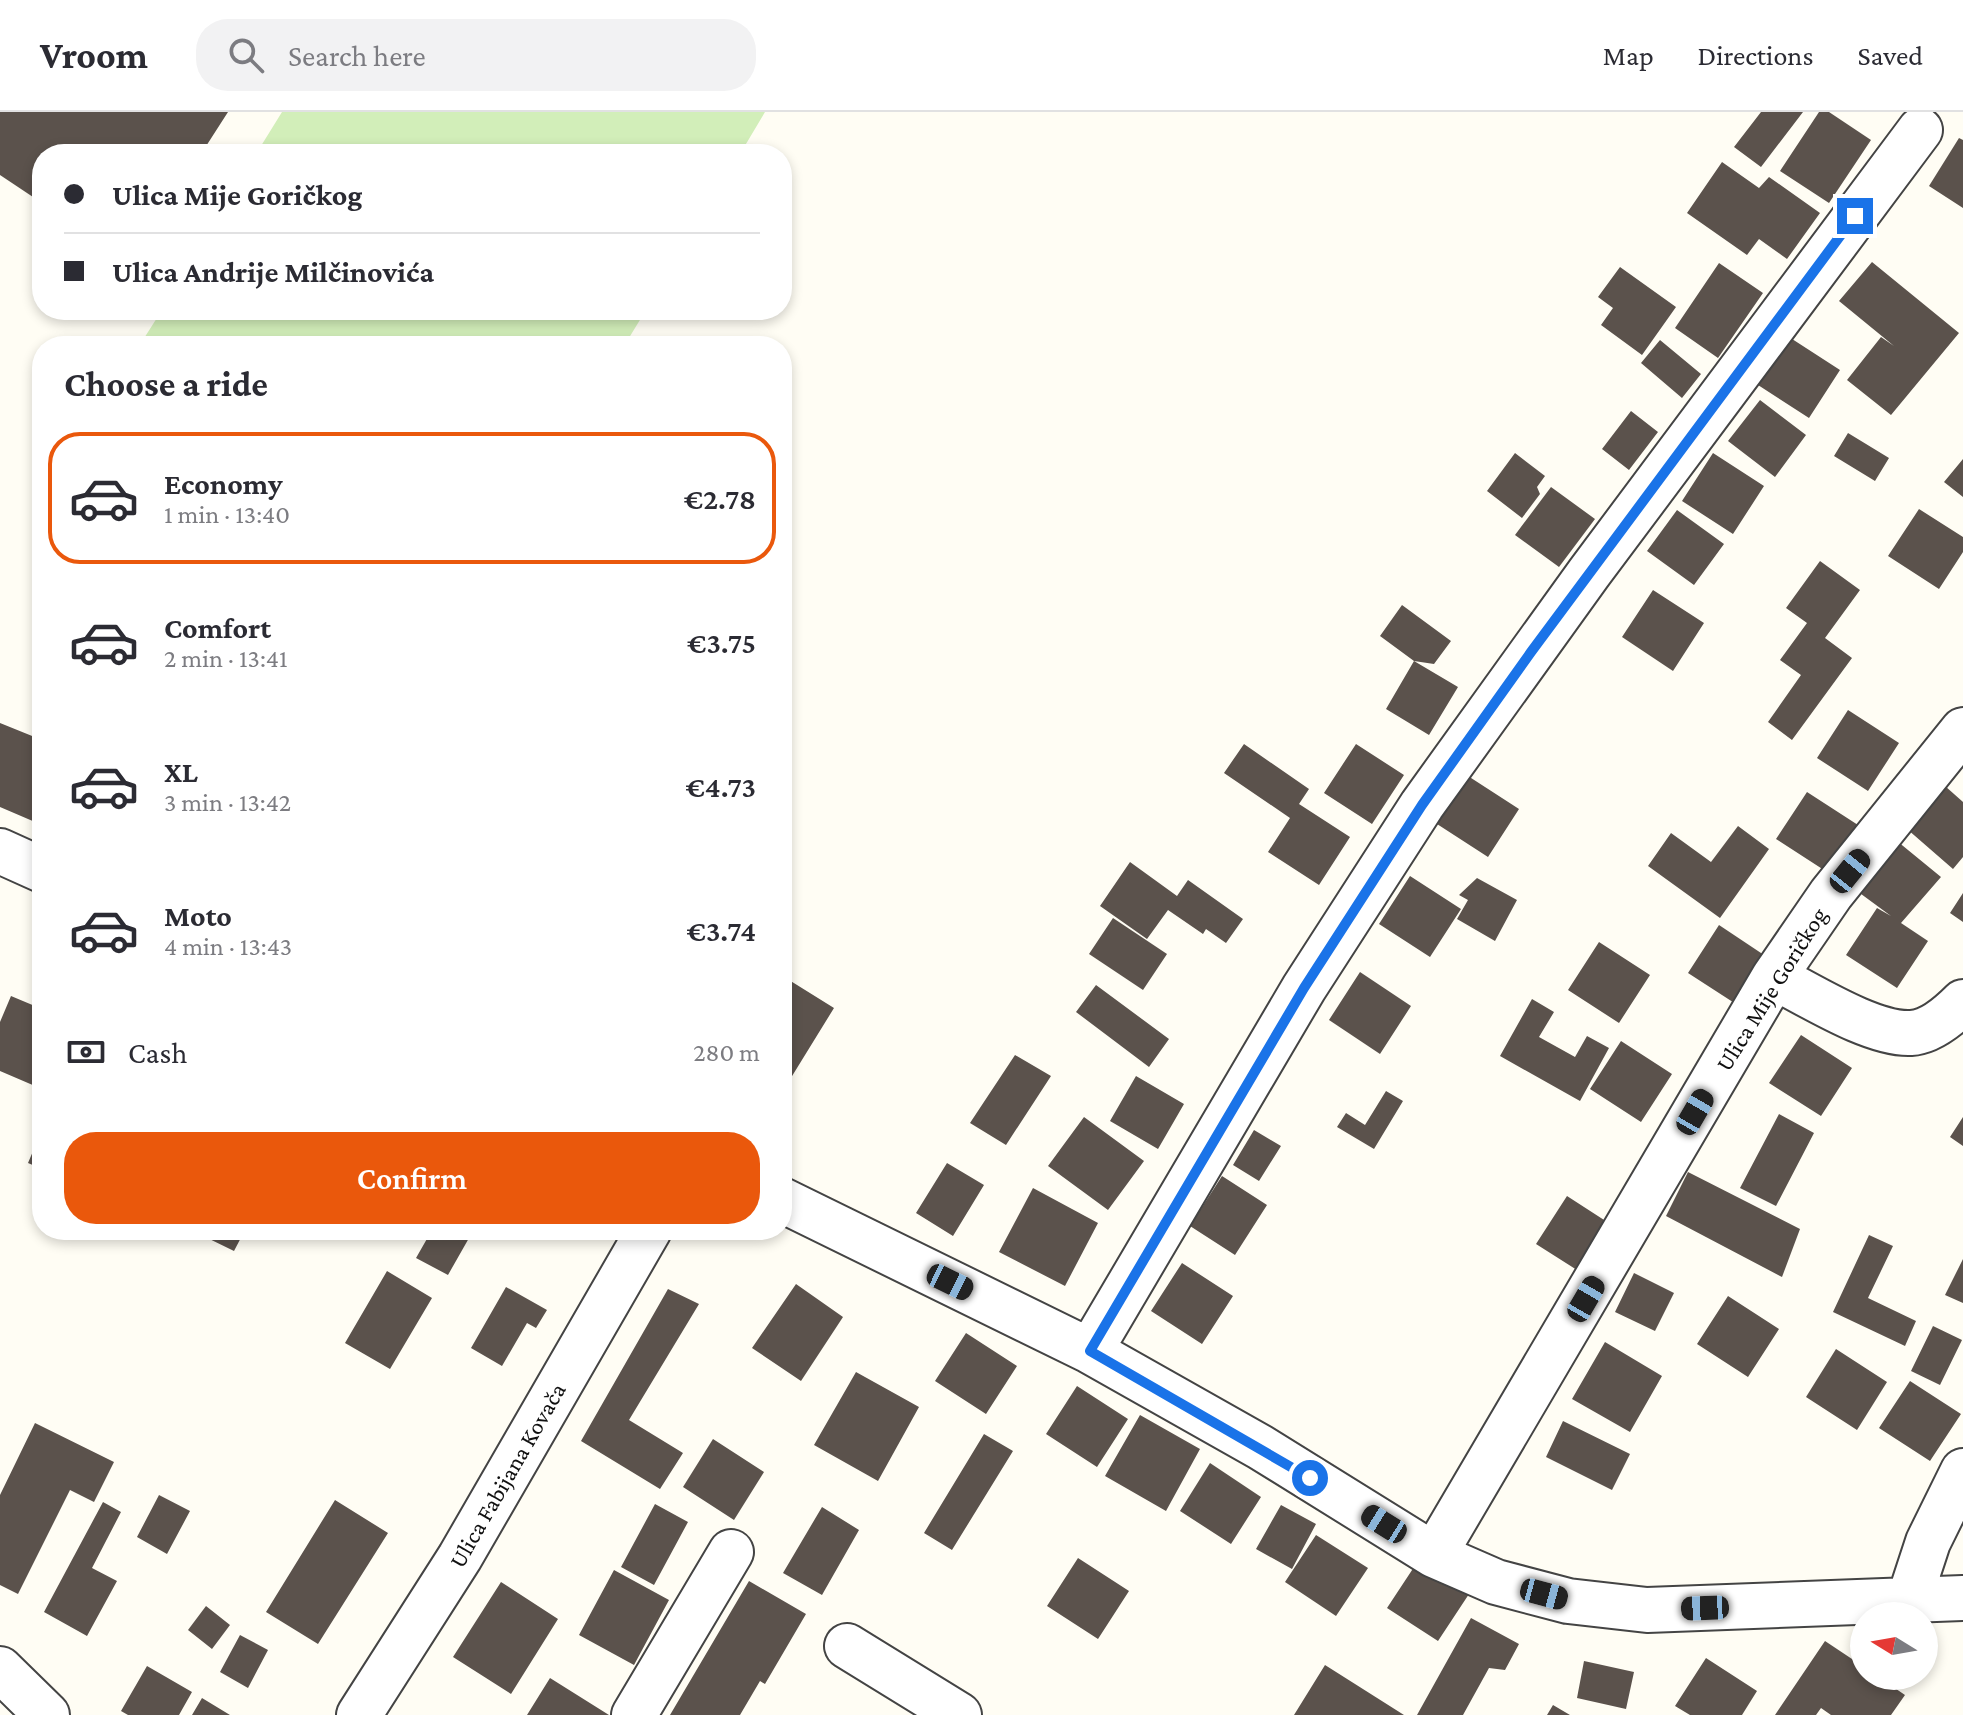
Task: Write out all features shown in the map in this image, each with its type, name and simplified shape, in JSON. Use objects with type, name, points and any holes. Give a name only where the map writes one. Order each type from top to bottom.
[{"type":"street","points":[[1090,1351],[1304,988],[1422,805],[1581,584],[1920,130]]},
{"type":"street","name":"Ulica Mije Goričkog","points":[[1434,1555],[1774,977],[1831,894],[1963,730]]},
{"type":"street","points":[[0,851],[32,865]]},
{"type":"street","points":[[1774,977],[1875,1027],[1912,1033],[1933,1026],[1963,1002]]},
{"type":"street","points":[[792,1205],[1090,1351],[1260,1447],[1434,1555],[1496,1582],[1568,1601],[1647,1610],[1963,1598]]},
{"type":"street","name":"Ulica Fabijana Kovača","points":[[359,1715],[460,1557],[643,1240]]},
{"type":"street","points":[[1909,1600],[1928,1542],[1963,1471]]},
{"type":"street","points":[[634,1715],[731,1552]]},
{"type":"street","points":[[847,1646],[959,1715]]},
{"type":"street","points":[[0,1669],[47,1715]]},
{"type":"green space","points":[[282,112],[765,112],[746,144],[262,144]]},
{"type":"green space","points":[[156,320],[640,320],[630,336],[145,336]]},
{"type":"building","points":[[0,112],[228,112],[207,144],[32,144],[32,196],[0,175]]},
{"type":"building","points":[[1761,112],[1803,112],[1761,167],[1734,147]]},
{"type":"building","points":[[1819,112],[1829,112],[1871,140],[1829,203],[1780,171]]},
{"type":"building","points":[[1959,138],[1963,140],[1963,208],[1929,186]]},
{"type":"building","points":[[1722,162],[1759,188],[1769,177],[1820,213],[1787,259],[1759,239],[1747,255],[1687,213]]},
{"type":"building","points":[[1872,262],[1959,333],[1891,415],[1847,380],[1881,337],[1894,346],[1839,301]]},
{"type":"building","points":[[1719,263],[1763,293],[1718,358],[1675,328]]},
{"type":"building","points":[[1620,267],[1676,307],[1642,355],[1601,325],[1613,308],[1598,297]]},
{"type":"building","points":[[1789,337],[1840,370],[1809,418],[1758,385]]},
{"type":"building","points":[[1660,340],[1701,374],[1682,398],[1641,363]]},
{"type":"building","points":[[1760,400],[1806,435],[1775,477],[1728,441]]},
{"type":"building","points":[[1631,411],[1658,432],[1629,470],[1602,449]]},
{"type":"building","points":[[1848,433],[1889,458],[1875,481],[1834,456]]},
{"type":"building","points":[[1515,453],[1545,476],[1537,487],[1540,494],[1522,518],[1487,491]]},
{"type":"building","points":[[1713,453],[1764,486],[1733,534],[1682,501]]},
{"type":"building","points":[[1963,459],[1963,497],[1944,482]]},
{"type":"building","points":[[1551,487],[1595,519],[1559,567],[1515,535]]},
{"type":"building","points":[[1919,509],[1963,537],[1963,552],[1939,589],[1888,556]]},
{"type":"building","points":[[1677,510],[1724,544],[1694,585],[1647,551]]},
{"type":"building","points":[[1820,561],[1860,590],[1825,638],[1852,658],[1792,740],[1768,722],[1801,675],[1780,660],[1807,623],[1786,608]]},
{"type":"building","points":[[1653,590],[1704,623],[1673,671],[1622,637]]},
{"type":"building","points":[[1402,605],[1451,641],[1434,664],[1414,661],[1380,636]]},
{"type":"building","points":[[1414,661],[1458,687],[1429,735],[1386,709]]},
{"type":"building","points":[[1848,710],[1899,743],[1868,791],[1817,758]]},
{"type":"building","points":[[0,723],[32,736],[32,821],[0,807]]},
{"type":"building","points":[[1244,744],[1309,789],[1299,804],[1350,837],[1319,885],[1268,852],[1290,818],[1224,773]]},
{"type":"building","points":[[1356,744],[1404,775],[1372,824],[1324,793]]},
{"type":"building","points":[[1468,776],[1519,809],[1488,857],[1437,824]]},
{"type":"building","points":[[1945,786],[1963,802],[1963,857],[1953,869],[1907,829]]},
{"type":"building","points":[[1807,792],[1858,825],[1827,872],[1776,839]]},
{"type":"building","points":[[1738,826],[1769,849],[1720,918],[1648,866],[1671,833],[1711,862]]},
{"type":"building","points":[[1897,841],[1941,877],[1901,923],[1928,941],[1897,988],[1846,955],[1877,908],[1891,916],[1857,891]]},
{"type":"building","points":[[1130,862],[1177,896],[1188,880],[1243,919],[1226,943],[1206,929],[1203,934],[1168,910],[1147,939],[1100,906]]},
{"type":"building","points":[[1410,876],[1461,909],[1430,957],[1379,924]]},
{"type":"building","points":[[1477,878],[1517,900],[1495,941],[1457,919],[1468,900],[1459,895]]},
{"type":"building","points":[[1963,893],[1963,922],[1950,913]]},
{"type":"building","points":[[1113,918],[1167,954],[1143,990],[1089,954]]},
{"type":"building","points":[[1719,925],[1770,959],[1739,1006],[1688,973]]},
{"type":"building","points":[[1599,942],[1650,975],[1619,1023],[1568,990]]},
{"type":"building","points":[[1360,972],[1411,1006],[1380,1054],[1329,1020]]},
{"type":"building","points":[[792,982],[834,1008],[792,1076]]},
{"type":"building","points":[[1096,985],[1169,1039],[1149,1067],[1076,1012]]},
{"type":"building","points":[[11,996],[32,1005],[32,1085],[0,1071],[0,1022]]},
{"type":"building","points":[[1532,999],[1554,1012],[1539,1037],[1575,1057],[1587,1036],[1609,1048],[1580,1101],[1500,1056]]},
{"type":"building","points":[[1801,1035],[1852,1068],[1821,1116],[1769,1083]]},
{"type":"building","points":[[1621,1041],[1672,1074],[1641,1122],[1590,1089]]},
{"type":"building","points":[[1015,1055],[1051,1076],[1006,1145],[970,1123]]},
{"type":"building","points":[[1136,1076],[1184,1104],[1158,1149],[1110,1121]]},
{"type":"building","points":[[1386,1091],[1403,1101],[1374,1149],[1337,1127],[1346,1113],[1365,1125]]},
{"type":"building","points":[[1779,1114],[1814,1133],[1776,1206],[1740,1188]]},
{"type":"building","points":[[1084,1117],[1144,1161],[1108,1210],[1048,1166]]},
{"type":"building","points":[[1963,1117],[1963,1146],[1950,1137]]},
{"type":"building","points":[[1254,1130],[1281,1146],[1259,1181],[1233,1165]]},
{"type":"building","points":[[947,1163],[984,1185],[953,1236],[916,1213]]},
{"type":"building","points":[[1688,1172],[1800,1229],[1782,1277],[1666,1216]]},
{"type":"building","points":[[1222,1176],[1267,1205],[1235,1255],[1190,1226]]},
{"type":"building","points":[[1033,1188],[1098,1223],[1065,1286],[999,1252]]},
{"type":"building","points":[[1567,1196],[1618,1229],[1588,1277],[1536,1244]]},
{"type":"building","points":[[1869,1235],[1893,1246],[1868,1298],[1916,1321],[1905,1346],[1833,1312]]},
{"type":"building","points":[[211,1240],[240,1240],[234,1251]]},
{"type":"building","points":[[426,1240],[468,1240],[448,1275],[416,1258]]},
{"type":"building","points":[[1963,1259],[1963,1303],[1945,1295]]},
{"type":"building","points":[[1182,1263],[1233,1296],[1202,1344],[1151,1311]]},
{"type":"building","points":[[387,1271],[432,1298],[390,1369],[345,1343]]},
{"type":"building","points":[[1634,1273],[1674,1293],[1655,1331],[1615,1312]]},
{"type":"building","points":[[796,1284],[843,1317],[801,1381],[752,1348]]},
{"type":"building","points":[[506,1287],[547,1310],[536,1328],[527,1323],[502,1366],[471,1348]]},
{"type":"building","points":[[668,1289],[699,1304],[629,1420],[683,1453],[660,1489],[581,1441]]},
{"type":"building","points":[[1728,1296],[1779,1329],[1748,1377],[1697,1344]]},
{"type":"building","points":[[1933,1326],[1962,1340],[1940,1385],[1911,1371]]},
{"type":"building","points":[[966,1333],[1017,1366],[986,1414],[935,1381]]},
{"type":"building","points":[[1605,1342],[1662,1376],[1630,1432],[1572,1399]]},
{"type":"building","points":[[1836,1349],[1887,1382],[1857,1430],[1806,1397]]},
{"type":"building","points":[[856,1372],[919,1407],[878,1481],[814,1445]]},
{"type":"building","points":[[1910,1381],[1961,1414],[1930,1461],[1879,1428]]},
{"type":"building","points":[[1077,1386],[1128,1419],[1097,1467],[1046,1434]]},
{"type":"building","points":[[1140,1415],[1200,1449],[1166,1511],[1105,1476]]},
{"type":"building","points":[[1563,1421],[1630,1454],[1612,1490],[1546,1457]]},
{"type":"building","points":[[35,1423],[114,1462],[94,1502],[70,1490],[18,1594],[0,1585],[0,1495]]},
{"type":"building","points":[[984,1434],[1013,1451],[952,1550],[924,1533]]},
{"type":"building","points":[[713,1439],[764,1472],[734,1520],[683,1487]]},
{"type":"building","points":[[1210,1463],[1261,1497],[1231,1544],[1180,1511]]},
{"type":"building","points":[[159,1495],[190,1511],[167,1554],[137,1537]]},
{"type":"building","points":[[335,1500],[388,1533],[318,1644],[266,1612]]},
{"type":"building","points":[[103,1502],[121,1512],[92,1568],[117,1581],[87,1636],[44,1612]]},
{"type":"building","points":[[655,1504],[688,1522],[654,1585],[621,1567]]},
{"type":"building","points":[[1281,1505],[1316,1524],[1292,1569],[1256,1549]]},
{"type":"building","points":[[822,1507],[859,1530],[822,1595],[783,1573]]},
{"type":"building","points":[[1316,1535],[1368,1568],[1336,1616],[1285,1582]]},
{"type":"building","points":[[1078,1558],[1129,1591],[1098,1639],[1047,1606]]},
{"type":"building","points":[[1418,1561],[1469,1594],[1438,1641],[1387,1608]]},
{"type":"building","points":[[614,1570],[669,1600],[634,1665],[579,1635]]},
{"type":"building","points":[[749,1581],[806,1614],[765,1684],[760,1681],[740,1715],[670,1715]]},
{"type":"building","points":[[501,1582],[558,1619],[511,1694],[453,1657]]},
{"type":"building","points":[[206,1606],[230,1625],[212,1649],[188,1630]]},
{"type":"building","points":[[1471,1618],[1519,1644],[1505,1670],[1489,1668],[1463,1715],[1417,1715]]},
{"type":"building","points":[[240,1635],[268,1650],[248,1688],[220,1672]]},
{"type":"building","points":[[1825,1641],[1850,1658],[1850,1690],[1898,1690],[1905,1695],[1891,1715],[1831,1715],[1821,1708],[1816,1715],[1775,1715]]},
{"type":"building","points":[[1706,1658],[1757,1691],[1742,1715],[1690,1715],[1675,1706]]},
{"type":"building","points":[[1584,1661],[1634,1672],[1626,1709],[1577,1698]]},
{"type":"building","points":[[1325,1665],[1404,1715],[1294,1715]]},
{"type":"building","points":[[147,1666],[192,1692],[179,1715],[128,1715],[121,1711]]},
{"type":"building","points":[[550,1678],[609,1715],[527,1715]]},
{"type":"building","points":[[202,1698],[230,1715],[192,1715]]},
{"type":"building","points":[[1553,1705],[1570,1715],[1547,1715]]},
{"type":"route","points":[[1310,1478],[1090,1351],[1304,988],[1422,805],[1531,652],[1855,216]]}]
